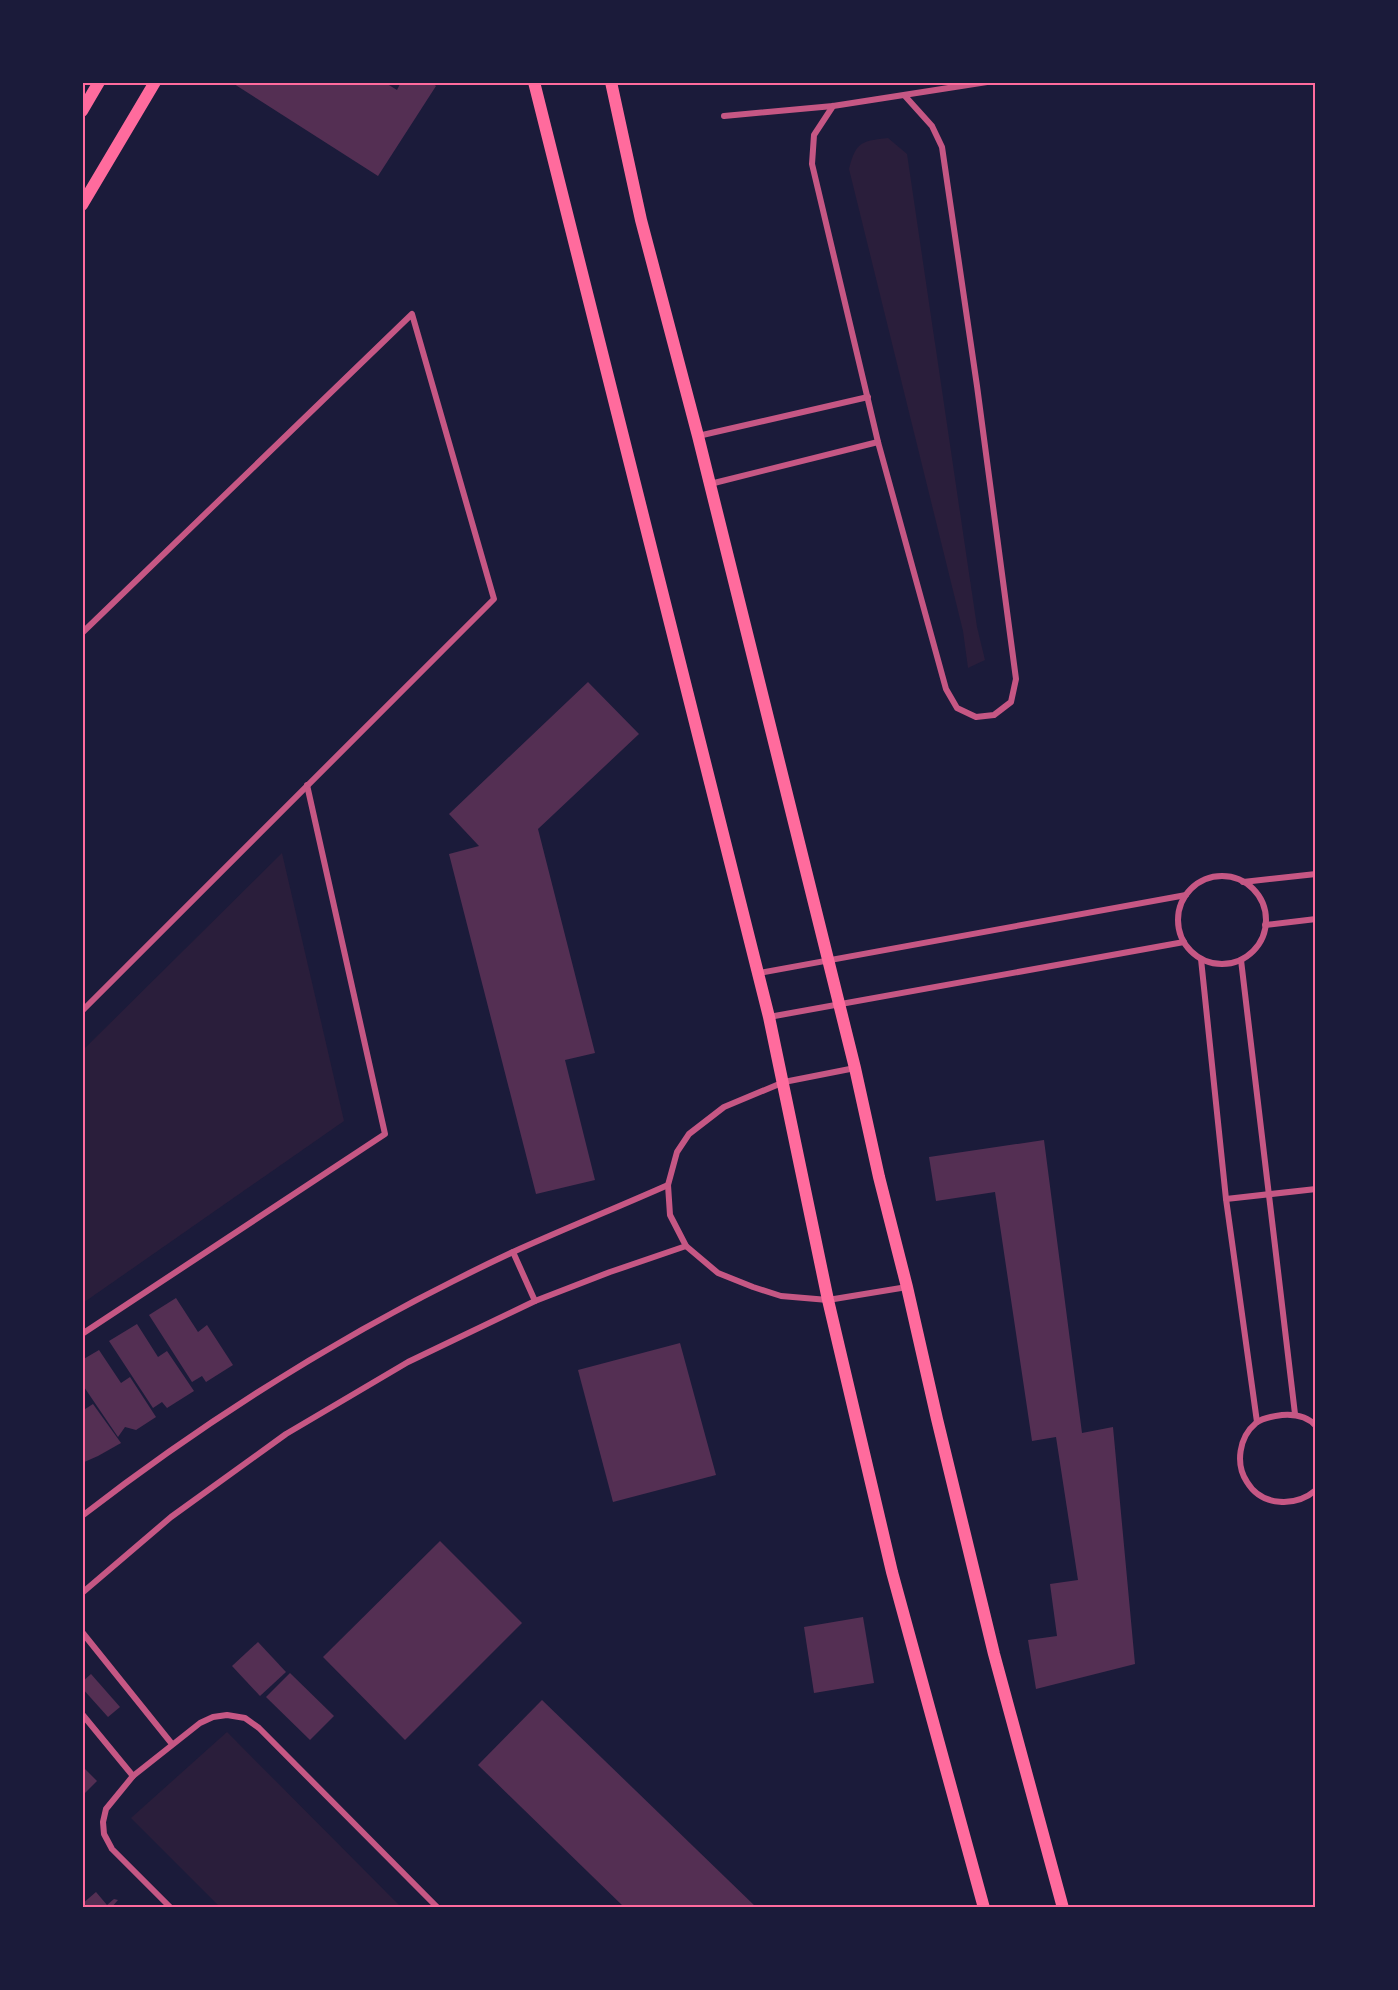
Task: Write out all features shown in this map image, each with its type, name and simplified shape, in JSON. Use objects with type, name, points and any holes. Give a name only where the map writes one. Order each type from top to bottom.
[{"type":"main road","points":[[82,111],[99,82]]},
{"type":"main road","points":[[82,205],[154,82]]},
{"type":"main road","points":[[534,82],[770,1017],[828,1300],[892,1572],[984,1908]]},
{"type":"main road","points":[[610,82],[641,220],[698,436],[855,1068],[879,1177],[994,1654],[1063,1908]]},
{"type":"street","points":[[724,116],[832,106],[987,82]]},
{"type":"street","points":[[832,106],[814,135],[812,164],[878,442],[946,689],[957,708],[975,717],[994,715],[1011,702],[1016,679],[977,386],[942,147],[932,126],[905,96]]},
{"type":"street","points":[[82,633],[412,314],[494,599],[82,1011]]},
{"type":"street","points":[[698,436],[868,397]]},
{"type":"street","points":[[709,484],[878,442]]},
{"type":"street","points":[[82,1334],[385,1134],[307,785]]},
{"type":"street","points":[[1243,882],[1316,874]]},
{"type":"street","points":[[1218,876],[1243,882],[1254,890],[1265,912],[1262,939],[1253,951],[1241,960],[1214,963],[1201,959],[1184,942],[1178,927],[1179,911],[1186,895],[1194,886],[1206,879],[1218,876]]},
{"type":"street","points":[[759,973],[1186,895]]},
{"type":"street","points":[[1265,925],[1316,919]]},
{"type":"street","points":[[770,1017],[1184,942]]},
{"type":"street","points":[[1201,959],[1226,1199],[1257,1422]]},
{"type":"street","points":[[1241,960],[1295,1414]]},
{"type":"street","points":[[855,1068],[784,1083],[724,1107],[689,1134],[677,1152],[668,1185],[670,1215],[686,1246],[718,1273],[781,1296],[828,1300],[907,1287]]},
{"type":"street","points":[[82,1516],[212,1423],[309,1361],[513,1252],[668,1185]]},
{"type":"street","points":[[1226,1199],[1316,1189]]},
{"type":"street","points":[[82,1593],[171,1517],[286,1434],[408,1362],[535,1301],[686,1246]]},
{"type":"street","points":[[513,1252],[535,1301]]},
{"type":"street","points":[[1316,1426],[1312,1421],[1295,1414],[1275,1416],[1257,1422],[1246,1434],[1240,1450],[1241,1467],[1247,1483],[1259,1494],[1274,1501],[1291,1502],[1307,1497],[1316,1490]]},
{"type":"street","points":[[82,1632],[172,1744]]},
{"type":"street","points":[[82,1714],[133,1776]]},
{"type":"street","points":[[171,1908],[112,1849],[104,1834],[103,1822],[106,1809],[133,1776],[172,1744],[200,1723],[213,1717],[227,1715],[245,1718],[259,1728],[438,1908]]},
{"type":"shaded area","points":[[888,138],[907,154],[977,627],[985,660],[968,668],[963,631],[849,169],[854,153],[861,144]]},
{"type":"shaded area","points":[[282,853],[344,1121],[83,1303],[83,1050]]},
{"type":"shaded area","points":[[227,1732],[401,1907],[220,1907],[131,1818]]},
{"type":"building","points":[[231,82],[384,82],[397,90],[401,82],[431,82],[436,86],[378,176]]},
{"type":"building","points":[[588,682],[639,734],[538,829],[595,1053],[565,1060],[595,1180],[536,1194],[449,854],[479,846],[449,814]]},
{"type":"building","points":[[1044,1140],[1082,1433],[1113,1427],[1135,1664],[1036,1689],[1028,1640],[1057,1636],[1050,1584],[1078,1580],[1056,1437],[1032,1441],[995,1192],[936,1201],[929,1157]]},
{"type":"building","points":[[176,1298],[198,1332],[207,1325],[233,1365],[206,1382],[202,1376],[192,1382],[149,1315]]},
{"type":"building","points":[[137,1324],[158,1357],[167,1351],[194,1391],[167,1408],[162,1402],[153,1408],[109,1341]]},
{"type":"building","points":[[680,1343],[716,1475],[613,1502],[578,1370]]},
{"type":"building","points":[[99,1350],[121,1383],[130,1377],[156,1417],[136,1430],[125,1427],[118,1437],[82,1384],[82,1360]]},
{"type":"building","points":[[93,1404],[121,1443],[82,1463],[82,1411]]},
{"type":"building","points":[[440,1541],[522,1623],[405,1740],[323,1657]]},
{"type":"building","points":[[863,1617],[874,1683],[814,1693],[804,1627]]},
{"type":"building","points":[[258,1642],[286,1672],[260,1696],[232,1666]]},
{"type":"building","points":[[290,1673],[334,1716],[310,1740],[266,1697]]},
{"type":"building","points":[[91,1674],[120,1707],[108,1717],[82,1688],[82,1682]]},
{"type":"building","points":[[542,1700],[757,1908],[625,1908],[478,1765]]},
{"type":"building","points":[[82,1766],[97,1781],[82,1796]]},
{"type":"building","points":[[96,1892],[107,1905],[114,1899],[118,1900],[111,1908],[82,1908],[82,1904]]}]
